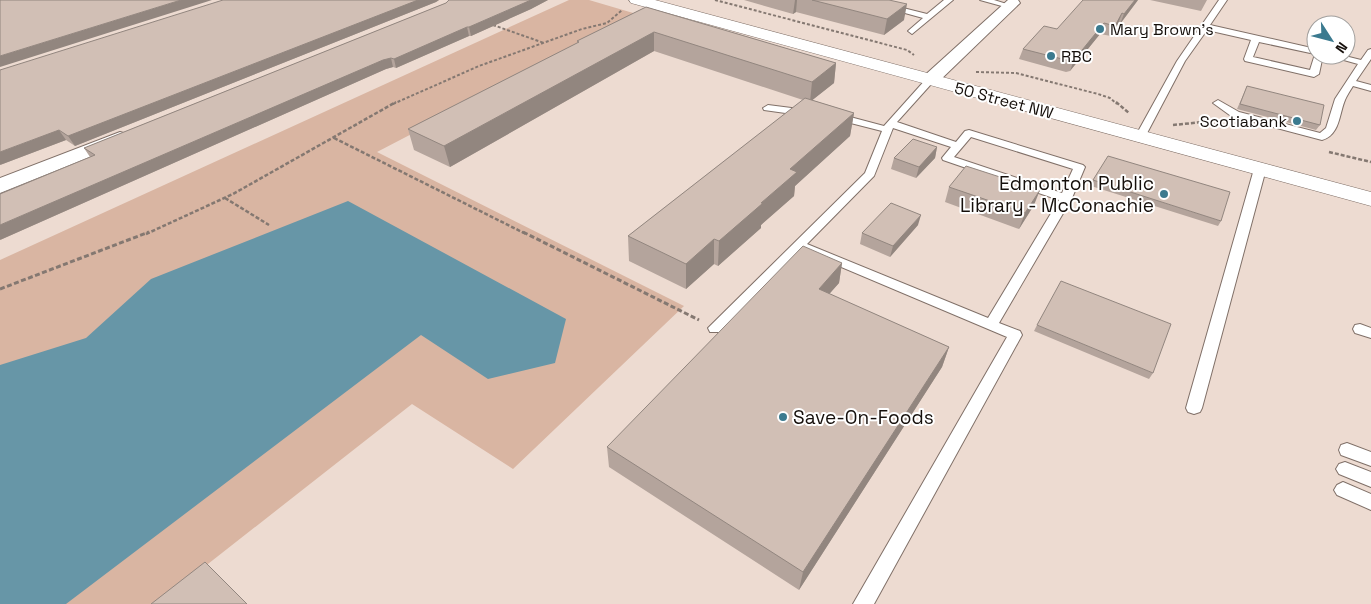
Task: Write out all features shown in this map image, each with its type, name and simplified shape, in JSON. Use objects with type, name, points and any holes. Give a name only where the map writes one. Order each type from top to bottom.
[{"type":"main road","name":"50 Street NW","points":[[633,3],[930,80],[1371,199]]},
{"type":"street","points":[[930,80],[1015,3]]},
{"type":"street","points":[[0,186],[138,130]]},
{"type":"lane","points":[[862,0],[929,17]]},
{"type":"lane","points":[[912,31],[949,0]]},
{"type":"lane","points":[[984,0],[1015,3]]},
{"type":"lane","points":[[1140,137],[1181,62],[1223,0]]},
{"type":"lane","points":[[1206,27],[1306,50]]},
{"type":"lane","points":[[1256,38],[1248,59],[1314,74],[1316,65]]},
{"type":"lane","points":[[1218,103],[1235,114],[1322,137],[1331,129],[1340,99],[1371,52]]},
{"type":"lane","points":[[1356,61],[1364,63]]},
{"type":"lane","points":[[715,328],[870,174],[889,127],[930,80]]},
{"type":"lane","points":[[1351,83],[1371,88]]},
{"type":"lane","points":[[768,108],[842,117],[889,127],[958,146]]},
{"type":"lane","points":[[991,326],[1066,198],[1079,167],[969,133],[947,158],[1066,198]]},
{"type":"lane","points":[[1194,408],[1260,169]]},
{"type":"lane","points":[[799,245],[1015,335],[863,604]]},
{"type":"lane","points":[[1347,450],[1371,459]]},
{"type":"lane","points":[[1345,469],[1371,480]]},
{"type":"lane","points":[[1342,490],[1371,502]]},
{"type":"path","points":[[715,0],[907,50],[919,59]]},
{"type":"path","points":[[0,289],[144,234],[225,198],[379,111],[423,90],[544,43],[582,29],[602,25],[633,3]]},
{"type":"path","points":[[492,24],[544,43]]},
{"type":"path","points":[[976,72],[1016,73],[1098,94],[1110,98],[1131,115]]},
{"type":"path","points":[[334,138],[715,328]]},
{"type":"path","points":[[225,198],[269,226]]},
{"type":"shaded area","points":[[569,0],[589,0],[640,15],[377,152],[684,306],[513,469],[412,404],[157,604],[0,604],[0,260]]},
{"type":"water","points":[[348,201],[566,319],[555,363],[488,379],[421,335],[66,604],[0,604],[0,365],[86,338],[151,279]]},
{"type":"building","points":[[0,0],[181,0],[0,56]]},
{"type":"building","points":[[223,0],[418,0],[68,136],[59,130],[0,152],[0,70]]},
{"type":"building","points":[[449,0],[531,0],[394,59],[383,60],[0,225],[0,194],[95,155],[84,148],[446,3]]},
{"type":"building","points":[[812,0],[889,0],[907,4],[887,19]]},
{"type":"building","points":[[1083,0],[1135,0],[1124,14],[1122,13],[1115,26],[1104,23],[1074,60],[1070,61],[1023,49],[1044,26],[1057,29]]},
{"type":"building","points":[[646,7],[836,63],[812,82],[654,32],[444,146],[408,129],[579,42],[577,41]]},
{"type":"building","name":"Scotiabank","points":[[1247,86],[1324,105],[1320,125],[1240,104]]},
{"type":"building","points":[[805,98],[854,113],[790,169],[797,172],[719,241],[714,239],[686,264],[628,236]]},
{"type":"building","points":[[913,139],[937,147],[919,167],[894,158]]},
{"type":"building","points":[[1108,156],[1230,192],[1221,221],[1093,180]]},
{"type":"building","points":[[966,166],[1040,190],[1025,213],[949,187]]},
{"type":"building","points":[[891,203],[921,215],[893,246],[862,233]]},
{"type":"building","name":"Save-On-Foods","points":[[803,246],[842,263],[819,289],[949,347],[803,572],[607,447]]},
{"type":"building","points":[[1061,281],[1171,324],[1153,373],[1037,325]]},
{"type":"building","points":[[205,562],[247,604],[151,604]]},
{"type":"place","name":"Mary Brown's","points":[[1100,29]]},
{"type":"place","name":"RBC","points":[[1051,56]]},
{"type":"place","name":"Scotiabank","points":[[1297,121]]},
{"type":"place","name":"Edmonton Public Library - McConachie","points":[[1164,194]]},
{"type":"place","name":"Save-On-Foods","points":[[783,417]]}]
